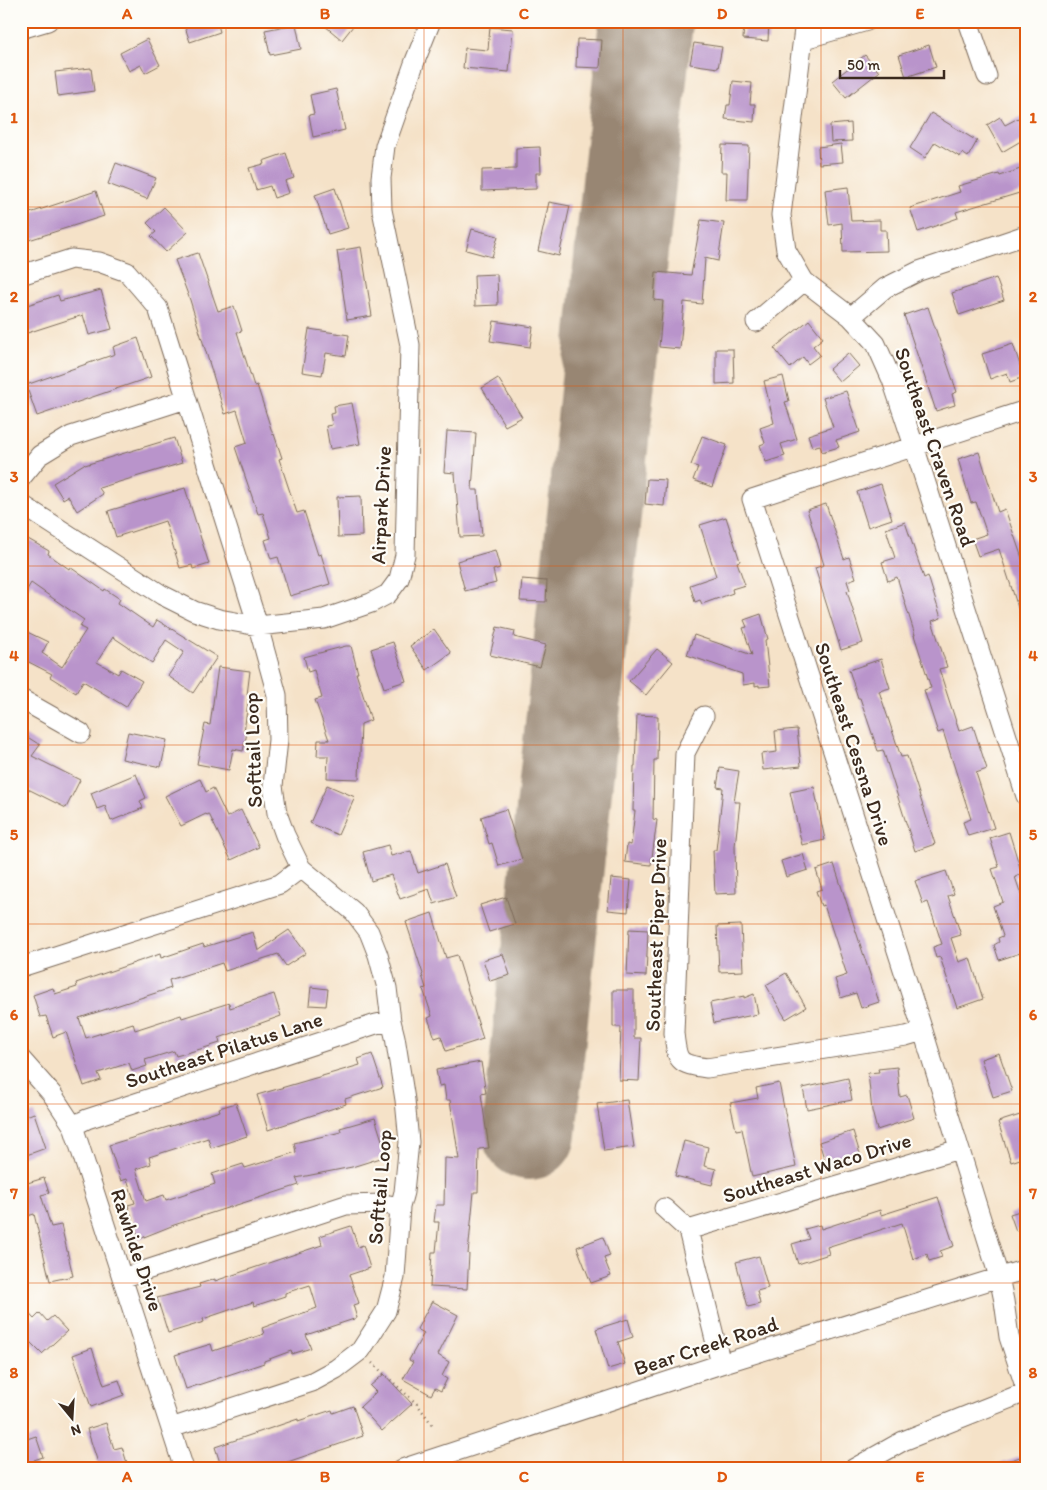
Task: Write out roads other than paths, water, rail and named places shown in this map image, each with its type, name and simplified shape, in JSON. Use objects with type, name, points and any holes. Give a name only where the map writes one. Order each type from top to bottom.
[{"type":"street","points":[[22,26],[48,21]]},
{"type":"street","name":"Airpark Drive","points":[[21,504],[162,595],[194,611],[220,619],[258,626],[324,619],[371,603],[388,594],[399,579],[405,555],[410,345],[382,210],[381,178],[385,146],[431,21]]},
{"type":"street","points":[[804,30],[867,21]]},
{"type":"street","points":[[968,21],[987,76]]},
{"type":"street","name":"Southeast Craven Road","points":[[804,30],[781,215],[786,250],[804,281],[851,317],[876,344],[892,380],[1026,796]]},
{"type":"street","points":[[851,317],[884,288],[919,271],[1026,235]]},
{"type":"street","name":"Softtail Loop","points":[[21,275],[70,259],[99,262],[127,272],[158,308],[258,626],[277,695],[278,740],[273,786],[277,813],[301,868],[354,912],[369,932],[378,955],[387,988],[405,1100],[410,1142],[404,1192],[400,1207],[395,1277],[386,1311],[361,1350],[336,1369],[312,1382],[171,1428]]},
{"type":"street","points":[[756,322],[804,281]]},
{"type":"street","points":[[21,478],[40,455],[71,436],[186,399]]},
{"type":"street","name":"Southeast Cessna Drive","points":[[1026,410],[752,499],[923,1031],[999,1277],[1009,1337],[1026,1390]]},
{"type":"street","points":[[21,699],[81,733]]},
{"type":"street","name":"Southeast Piper Drive","points":[[704,716],[685,753],[674,1034],[676,1056],[686,1065],[706,1068],[906,1036],[923,1031]]},
{"type":"street","points":[[21,967],[280,884],[301,868]]},
{"type":"street","name":"Southeast Pilatus Lane","points":[[73,1126],[88,1119],[376,1024],[391,1021]]},
{"type":"street","name":"Rawhide Drive","points":[[21,1059],[52,1094],[73,1126],[184,1469]]},
{"type":"street","name":"Southeast Waco Drive","points":[[688,1230],[959,1149]]},
{"type":"street","points":[[122,1278],[346,1205],[384,1204],[400,1207]]},
{"type":"street","points":[[664,1208],[688,1230],[721,1364]]},
{"type":"street","name":"Bear Creek Road","points":[[402,1469],[721,1364],[1026,1269]]},
{"type":"street","points":[[853,1469],[903,1441],[1026,1390]]}]
